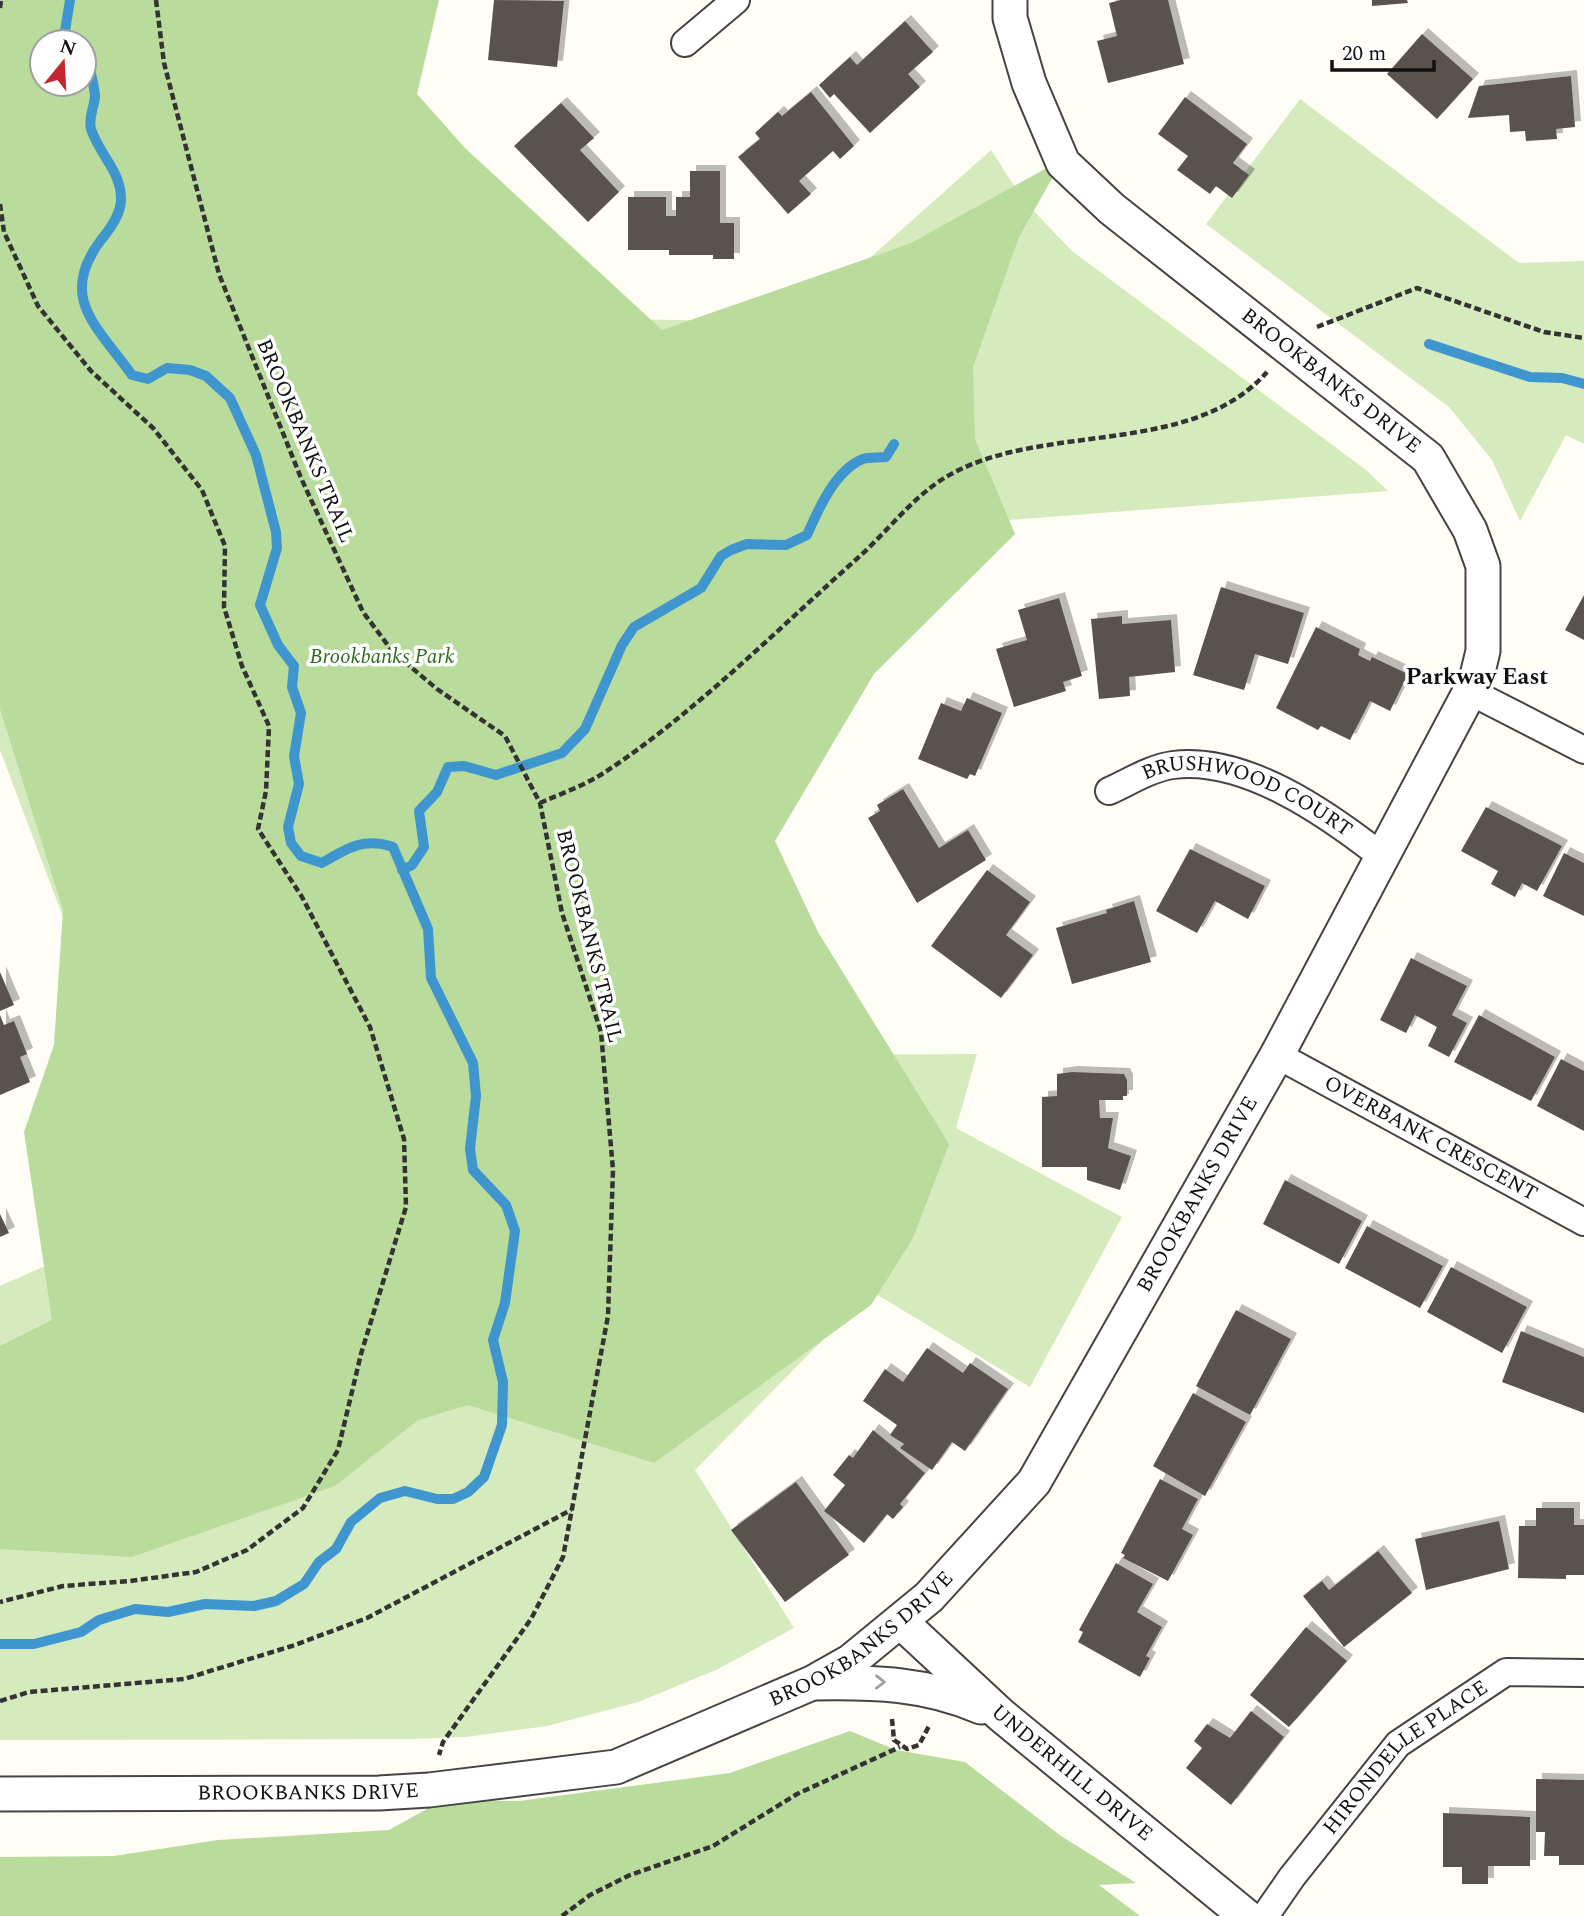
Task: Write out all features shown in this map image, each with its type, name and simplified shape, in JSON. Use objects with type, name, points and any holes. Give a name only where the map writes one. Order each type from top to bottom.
[{"type":"street","points":[[685,43],[736,0]]},
{"type":"street","name":"BROOKBANKS DRIVE","points":[[0,1794],[429,1790],[616,1767],[812,1683],[850,1661],[929,1597],[1034,1482],[1277,1055],[1380,855],[1471,692],[1483,651],[1483,566],[1471,530],[1428,458],[1112,209],[1063,163],[1029,83],[1010,18],[1010,0]]},
{"type":"street","points":[[1471,692],[1584,750]]},
{"type":"street","name":"BRUSHWOOD COURT","points":[[1109,792],[1172,765],[1215,764],[1254,777],[1340,824],[1380,855]]},
{"type":"street","name":"OVERBANK CRESCENT","points":[[1277,1055],[1584,1223]]},
{"type":"street","name":"UNDERHILL DRIVE","points":[[901,1622],[1001,1715],[1246,1916]]},
{"type":"street","name":"HIRONDELLE PLACE","points":[[1265,1916],[1292,1877],[1398,1744],[1506,1672],[1584,1672]]},
{"type":"street","points":[[812,1683],[894,1682],[948,1693],[1001,1715]]},
{"type":"path","points":[[0,8],[1,0]]},
{"type":"path","name":"BROOKBANKS TRAIL","points":[[156,0],[164,63],[219,274],[330,545],[363,612],[393,652],[437,689],[505,736],[540,803],[562,914],[601,1032],[612,1158],[608,1316],[564,1557],[531,1619],[443,1742],[429,1790]]},
{"type":"path","points":[[0,204],[4,232],[38,306],[91,371],[153,428],[202,490],[225,546],[224,607],[242,666],[269,726],[266,790],[258,829],[302,897],[370,1027],[404,1139],[406,1207],[361,1354],[338,1450],[303,1508],[247,1550],[196,1572],[63,1586],[0,1602]]},
{"type":"path","points":[[540,803],[601,775],[668,726],[877,541],[924,493],[953,472],[992,455],[1076,438],[1153,429],[1204,415],[1261,378],[1287,349],[1309,330],[1416,288],[1544,332],[1584,338]]},
{"type":"path","points":[[0,1701],[29,1692],[184,1679],[292,1646],[367,1618],[571,1510]]},
{"type":"path","points":[[893,1715],[892,1732],[900,1747]]},
{"type":"path","points":[[562,1916],[590,1895],[630,1875],[713,1846],[797,1794],[900,1747],[914,1749],[929,1726]]},
{"type":"green space","name":"Brookbanks Park","points":[[0,0],[77,28],[28,28],[28,98],[98,98],[98,36],[397,145],[560,318],[798,322],[991,150],[1024,201],[1072,251],[1366,470],[1388,491],[866,531],[689,899],[796,1055],[977,1054],[956,1128],[1122,1217],[1030,1387],[871,1291],[695,1470],[794,1628],[716,1670],[638,1702],[547,1726],[465,1737],[0,1740],[0,1286],[74,1253],[77,954],[0,750]]},
{"type":"green space","name":"Brookbanks Park","points":[[0,0],[439,0],[417,94],[465,148],[662,330],[909,244],[1063,159],[1019,237],[973,367],[975,439],[1015,534],[874,674],[775,841],[818,932],[949,1144],[913,1238],[871,1305],[654,1463],[468,1405],[418,1420],[335,1486],[132,1557],[0,1549],[0,1346],[52,1320],[24,1132],[54,1045],[63,910],[0,709]]},
{"type":"green space","points":[[1300,99],[1519,263],[1584,261],[1584,444],[1566,435],[1520,521],[1492,460],[1449,407],[1206,224]]},
{"type":"green space","points":[[850,1731],[896,1750],[965,1762],[1061,1836],[1136,1883],[1099,1885],[1140,1916],[0,1916],[0,1857],[114,1856],[218,1840],[389,1830],[443,1800],[519,1801],[730,1773]]},
{"type":"building","points":[[494,0],[564,1],[557,67],[488,60]]},
{"type":"building","points":[[1121,0],[1168,0],[1184,64],[1108,83],[1097,41],[1117,36],[1109,3]]},
{"type":"building","points":[[1372,0],[1407,0],[1408,3],[1372,6]]},
{"type":"building","points":[[905,21],[933,52],[908,74],[920,87],[870,133],[834,94],[830,98],[819,85],[850,57],[857,65]]},
{"type":"building","points":[[1422,34],[1473,79],[1437,119],[1387,74]]},
{"type":"building","points":[[1571,76],[1575,127],[1556,129],[1557,139],[1526,141],[1525,131],[1510,132],[1509,115],[1468,118],[1479,86]]},
{"type":"building","points":[[811,92],[854,146],[840,159],[833,151],[799,181],[811,194],[788,214],[738,157],[760,139],[755,133],[778,112],[782,116]]},
{"type":"building","points":[[1185,97],[1247,144],[1233,163],[1249,175],[1232,198],[1216,186],[1210,194],[1177,170],[1188,156],[1158,134]]},
{"type":"building","points":[[561,103],[594,138],[580,150],[619,192],[588,222],[514,146]]},
{"type":"building","points":[[690,171],[720,171],[720,223],[734,223],[734,259],[713,259],[713,255],[669,255],[669,250],[628,250],[628,197],[666,197],[666,216],[676,216],[676,197],[690,197]]},
{"type":"building","points":[[1221,587],[1304,613],[1288,664],[1255,654],[1244,690],[1193,675]]},
{"type":"building","points":[[1584,595],[1584,640],[1565,630]]},
{"type":"building","points":[[1059,598],[1082,676],[1063,682],[1066,691],[1014,707],[996,649],[1027,640],[1018,610]]},
{"type":"building","points":[[1122,616],[1122,624],[1171,620],[1175,672],[1129,677],[1130,696],[1099,699],[1091,619]]},
{"type":"building","points":[[1316,627],[1360,649],[1358,655],[1370,661],[1372,657],[1408,674],[1390,711],[1370,701],[1350,740],[1321,726],[1318,730],[1276,708]]},
{"type":"building","points":[[967,698],[1002,713],[975,776],[970,774],[967,779],[918,759],[941,703],[961,711]]},
{"type":"building","points":[[903,789],[939,848],[968,830],[986,860],[917,903],[868,818],[880,811],[877,805]]},
{"type":"building","points":[[1486,807],[1562,846],[1537,891],[1522,883],[1515,897],[1491,884],[1498,871],[1461,851]]},
{"type":"building","points":[[1190,849],[1265,886],[1248,919],[1215,901],[1197,933],[1156,911]]},
{"type":"building","points":[[1564,853],[1584,863],[1584,916],[1543,896]]},
{"type":"building","points":[[987,870],[1030,902],[1006,935],[1033,955],[1001,998],[931,946]]},
{"type":"building","points":[[1134,901],[1151,962],[1072,984],[1056,928],[1107,913],[1106,910]]},
{"type":"building","points":[[1411,958],[1467,986],[1452,1015],[1467,1023],[1449,1057],[1428,1046],[1437,1027],[1415,1015],[1406,1033],[1380,1020]]},
{"type":"building","points":[[0,972],[14,1005],[0,1011]]},
{"type":"building","points":[[0,1015],[4,1025],[14,1021],[27,1054],[20,1057],[30,1082],[0,1095]]},
{"type":"building","points":[[1479,1015],[1555,1057],[1531,1101],[1454,1062]]},
{"type":"building","points":[[1561,1059],[1584,1071],[1584,1131],[1537,1106]]},
{"type":"building","points":[[1057,1074],[1124,1074],[1127,1080],[1127,1096],[1123,1096],[1123,1100],[1099,1100],[1100,1118],[1113,1118],[1108,1148],[1131,1156],[1120,1190],[1087,1180],[1087,1167],[1042,1167],[1042,1097],[1057,1096]]},
{"type":"building","points":[[1285,1180],[1362,1221],[1339,1264],[1263,1224]]},
{"type":"building","points":[[0,1214],[9,1233],[0,1237]]},
{"type":"building","points":[[1367,1226],[1443,1266],[1420,1308],[1345,1268]]},
{"type":"building","points":[[1451,1267],[1527,1307],[1502,1353],[1427,1312]]},
{"type":"building","points":[[1236,1310],[1291,1339],[1250,1415],[1196,1386]]},
{"type":"building","points":[[1521,1331],[1584,1357],[1584,1413],[1502,1382]]},
{"type":"building","points":[[927,1348],[963,1373],[970,1363],[1008,1389],[965,1451],[952,1442],[932,1470],[900,1448],[904,1444],[890,1435],[897,1425],[863,1401],[885,1369],[903,1382]]},
{"type":"building","points":[[1193,1393],[1246,1422],[1205,1496],[1153,1466]]},
{"type":"building","points":[[873,1430],[925,1473],[900,1504],[903,1507],[893,1519],[887,1514],[864,1543],[824,1511],[845,1485],[833,1475],[849,1455],[853,1458]]},
{"type":"building","points":[[1160,1479],[1198,1499],[1182,1529],[1193,1535],[1168,1581],[1123,1558],[1125,1555],[1121,1553]]},
{"type":"building","points":[[796,1482],[849,1555],[785,1602],[731,1530]]},
{"type":"building","points":[[1536,1508],[1574,1508],[1574,1525],[1584,1525],[1584,1575],[1566,1575],[1566,1579],[1518,1578],[1519,1526],[1536,1526]]},
{"type":"building","points":[[1499,1521],[1509,1569],[1426,1590],[1415,1539]]},
{"type":"building","points":[[1378,1551],[1412,1593],[1344,1647],[1303,1596],[1322,1581],[1329,1590]]},
{"type":"building","points":[[1116,1563],[1153,1584],[1137,1612],[1162,1627],[1146,1656],[1150,1658],[1140,1677],[1078,1642],[1083,1632],[1079,1630]]},
{"type":"building","points":[[1306,1627],[1347,1661],[1289,1727],[1250,1695]]},
{"type":"building","points":[[1251,1711],[1284,1737],[1231,1805],[1186,1768],[1202,1748],[1194,1741],[1207,1724],[1230,1738]]},
{"type":"building","points":[[1536,1779],[1584,1780],[1584,1865],[1559,1865],[1559,1856],[1544,1856],[1545,1832],[1536,1832]]},
{"type":"building","points":[[1443,1813],[1530,1817],[1530,1866],[1488,1866],[1488,1884],[1462,1884],[1462,1867],[1443,1867]]},
{"type":"waterway","points":[[65,28],[70,0]]},
{"type":"waterway","points":[[0,1644],[34,1644],[81,1632],[99,1620],[135,1609],[168,1612],[205,1604],[254,1606],[276,1601],[304,1584],[319,1562],[336,1549],[351,1522],[380,1498],[405,1491],[437,1499],[453,1499],[468,1492],[484,1477],[502,1425],[503,1382],[493,1340],[505,1303],[515,1231],[506,1205],[473,1170],[470,1149],[476,1096],[473,1063],[431,978],[428,929],[393,847],[364,844],[322,863],[301,856],[291,843],[288,827],[299,784],[294,756],[301,713],[292,687],[294,666],[278,645],[260,605],[277,548],[276,532],[256,455],[230,398],[206,376],[190,370],[167,368],[148,379],[132,375],[87,311],[82,279],[88,260],[112,226],[121,203],[117,178],[91,129],[94,98]]},
{"type":"waterway","points":[[1429,344],[1530,377],[1562,378],[1584,384]]},
{"type":"waterway","points":[[402,870],[412,865],[424,847],[419,811],[437,792],[448,767],[464,766],[496,775],[562,753],[585,729],[622,645],[634,627],[701,588],[721,556],[731,550],[747,544],[786,545],[807,535],[816,514],[844,472],[863,459],[886,457],[894,444]]},
{"type":"district","name":"Parkway East","points":[[1477,677]]}]
